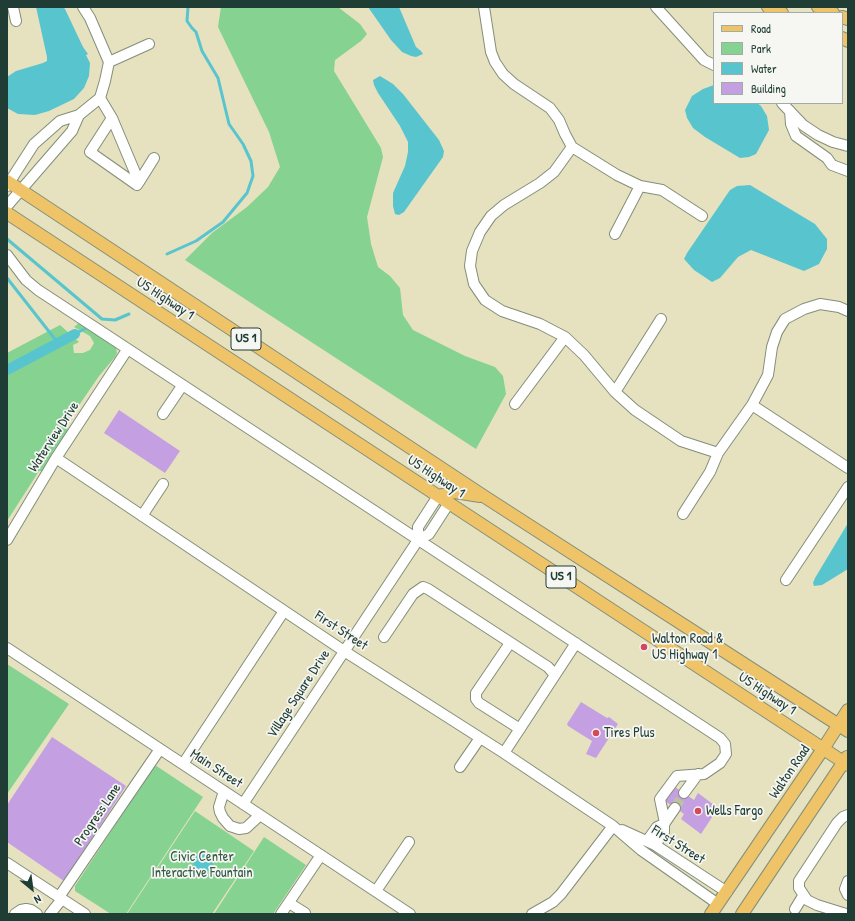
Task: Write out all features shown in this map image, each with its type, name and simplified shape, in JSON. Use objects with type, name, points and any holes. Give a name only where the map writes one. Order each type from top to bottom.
[{"type":"main road","points":[[818,7],[830,12]]},
{"type":"main road","name":"US Highway 1","points":[[8,183],[20,189],[485,497],[843,728]]},
{"type":"main road","name":"US Highway 1","points":[[7,213],[823,749],[847,761]]},
{"type":"main road","points":[[438,496],[455,492],[485,497]]},
{"type":"main road","name":"Walton Road","points":[[711,914],[823,749],[843,728],[848,710]]},
{"type":"main road","points":[[742,914],[847,761]]},
{"type":"street","points":[[13,7],[16,21]]},
{"type":"street","points":[[8,183],[34,144],[60,121],[79,115],[100,98],[109,62],[90,18],[83,7]]},
{"type":"street","points":[[484,7],[491,52],[495,62],[503,74],[514,84],[550,108],[559,120],[572,147],[617,175],[640,186],[662,190],[702,216]]},
{"type":"street","points":[[656,7],[704,60],[713,64]]},
{"type":"street","points":[[109,62],[149,44]]},
{"type":"street","points":[[100,98],[112,118],[139,182]]},
{"type":"street","points":[[783,104],[808,128],[818,135],[848,146]]},
{"type":"street","points":[[790,111],[791,124],[796,136],[823,155],[832,165],[848,171]]},
{"type":"street","points":[[7,206],[20,189],[72,131],[79,115]]},
{"type":"street","points":[[112,118],[90,152],[137,185],[154,158]]},
{"type":"street","points":[[823,155],[831,141]]},
{"type":"street","points":[[572,147],[554,172],[491,216],[480,232],[472,251],[470,266],[474,284],[485,300],[502,311],[540,324],[565,337],[584,355],[615,392],[635,410],[681,441],[718,453]]},
{"type":"street","points":[[615,234],[640,186]]},
{"type":"street","points":[[7,256],[26,280],[38,290],[127,350],[720,738],[725,744],[726,754],[720,763],[701,774],[684,793]]},
{"type":"street","points":[[683,514],[710,472],[718,453],[752,405],[768,375],[772,347],[777,332],[785,319],[804,309],[820,304],[839,307],[848,311]]},
{"type":"street","points":[[615,392],[661,319]]},
{"type":"street","points":[[515,404],[565,337]]},
{"type":"street","name":"Waterview Drive","points":[[7,540],[56,458],[127,350]]},
{"type":"street","points":[[163,414],[182,386]]},
{"type":"street","points":[[752,405],[848,468]]},
{"type":"street","name":"First Street","points":[[56,458],[284,611],[504,753],[613,826],[641,850],[718,904]]},
{"type":"street","points":[[142,516],[163,484]]},
{"type":"street","points":[[786,580],[848,487]]},
{"type":"street","name":"Village Square Drive","points":[[418,540],[418,527],[438,496]]},
{"type":"street","name":"Village Square Drive","points":[[243,804],[418,540],[429,534],[450,503]]},
{"type":"street","points":[[384,638],[413,594],[423,587],[548,667],[555,675]]},
{"type":"street","points":[[183,764],[284,611]]},
{"type":"street","points":[[510,643],[476,694],[476,699],[479,703],[520,729]]},
{"type":"street","points":[[504,753],[576,643]]},
{"type":"street","name":"Main Street","points":[[7,648],[410,914]]},
{"type":"street","points":[[460,767],[480,738]]},
{"type":"street","name":"Progress Lane","points":[[50,914],[77,866],[123,798],[160,749]]},
{"type":"street","points":[[651,843],[664,832],[660,799],[677,776],[701,774]]},
{"type":"street","points":[[224,791],[219,807],[223,818],[230,826],[239,829],[246,828],[260,815]]},
{"type":"street","points":[[664,823],[676,808]]},
{"type":"street","points":[[846,914],[817,905],[807,900],[799,888],[800,881],[837,823],[843,817],[848,815]]},
{"type":"street","points":[[532,914],[553,902],[562,894],[613,826]]},
{"type":"street","name":"First Street","points":[[613,826],[651,843],[727,892]]},
{"type":"street","points":[[376,891],[409,842]]},
{"type":"street","points":[[281,914],[321,855]]},
{"type":"street","points":[[7,863],[85,914]]},
{"type":"street","points":[[848,881],[845,889],[848,895]]},
{"type":"street","points":[[794,909],[803,896]]},
{"type":"street","points":[[289,903],[304,913]]},
{"type":"street","points":[[15,914],[20,910],[26,909],[37,914]]},
{"type":"green space","points":[[221,7],[338,7],[360,24],[367,34],[361,41],[335,60],[334,71],[381,148],[383,157],[367,217],[371,244],[378,267],[390,276],[400,288],[403,315],[413,330],[465,356],[495,367],[503,376],[506,394],[476,449],[185,260],[212,233],[247,207],[268,187],[280,167],[269,132],[218,27]]},
{"type":"green space","points":[[80,322],[116,347],[117,353],[99,376],[67,423],[68,432],[54,450],[42,471],[39,471],[7,521],[7,353],[60,325],[79,342],[73,345],[74,353],[83,353],[90,350],[94,343],[90,336],[74,327]]},
{"type":"green space","points":[[7,664],[69,704],[7,794]]},
{"type":"green space","points":[[155,765],[203,797],[126,914],[111,914],[75,891],[75,886]]},
{"type":"green space","name":"Civic Center Interactive Fountain","points":[[195,811],[254,851],[212,914],[127,914]]},
{"type":"green space","points":[[264,837],[306,865],[273,914],[214,914]]},
{"type":"water","points":[[36,7],[63,7],[65,9],[83,47],[88,54],[86,55],[90,63],[89,76],[84,88],[74,99],[49,111],[35,115],[18,114],[7,108],[7,77],[16,71],[47,61]]},
{"type":"water","points":[[368,7],[399,7],[416,47],[423,54],[416,57],[402,52],[391,40]]},
{"type":"water","points":[[380,76],[393,84],[403,94],[439,140],[444,151],[443,157],[404,212],[399,215],[395,214],[393,206],[393,193],[405,166],[408,152],[408,142],[400,126],[374,85],[373,80]]},
{"type":"water","points":[[713,85],[713,104],[758,104],[761,106],[767,116],[769,130],[756,154],[749,157],[740,158],[693,128],[687,118],[685,110],[692,96],[703,89]]},
{"type":"water","points":[[750,185],[815,224],[827,239],[827,249],[819,264],[804,271],[751,250],[738,257],[720,278],[712,282],[694,270],[684,259],[730,190],[737,186]]},
{"type":"water","points":[[848,523],[848,569],[822,585],[814,586],[813,583],[815,578]]},
{"type":"water","points":[[199,853],[207,853],[213,859],[213,867],[207,873],[199,873],[193,867],[193,859]]},
{"type":"building","points":[[119,410],[180,451],[165,473],[104,433]]},
{"type":"building","name":"Tires Plus","points":[[581,702],[607,718],[609,717],[618,724],[596,758],[586,754],[592,741],[567,724]]},
{"type":"building","points":[[52,737],[126,786],[64,881],[7,842],[7,805]]},
{"type":"building","name":"Wells Fargo","points":[[672,785],[694,800],[698,793],[718,808],[701,834],[681,819],[684,814],[662,799]]},
{"type":"waterway","points":[[167,254],[196,241],[223,222],[247,193],[253,176],[251,161],[243,144],[229,124],[218,78],[202,51],[196,32],[187,21],[188,7]]},
{"type":"waterway","points":[[7,239],[102,319],[115,320],[129,314]]},
{"type":"waterway","points":[[7,278],[58,343]]},
{"type":"waterway","points":[[75,334],[86,328]]},
{"type":"waterway","points":[[7,370],[75,334]]},
{"type":"tunnel","points":[[675,808],[684,793]]},
{"type":"place","name":"Walton Road & US Highway 1","points":[[644,647]]},
{"type":"place","name":"Tires Plus","points":[[596,733]]},
{"type":"place","name":"Wells Fargo","points":[[698,811]]}]
